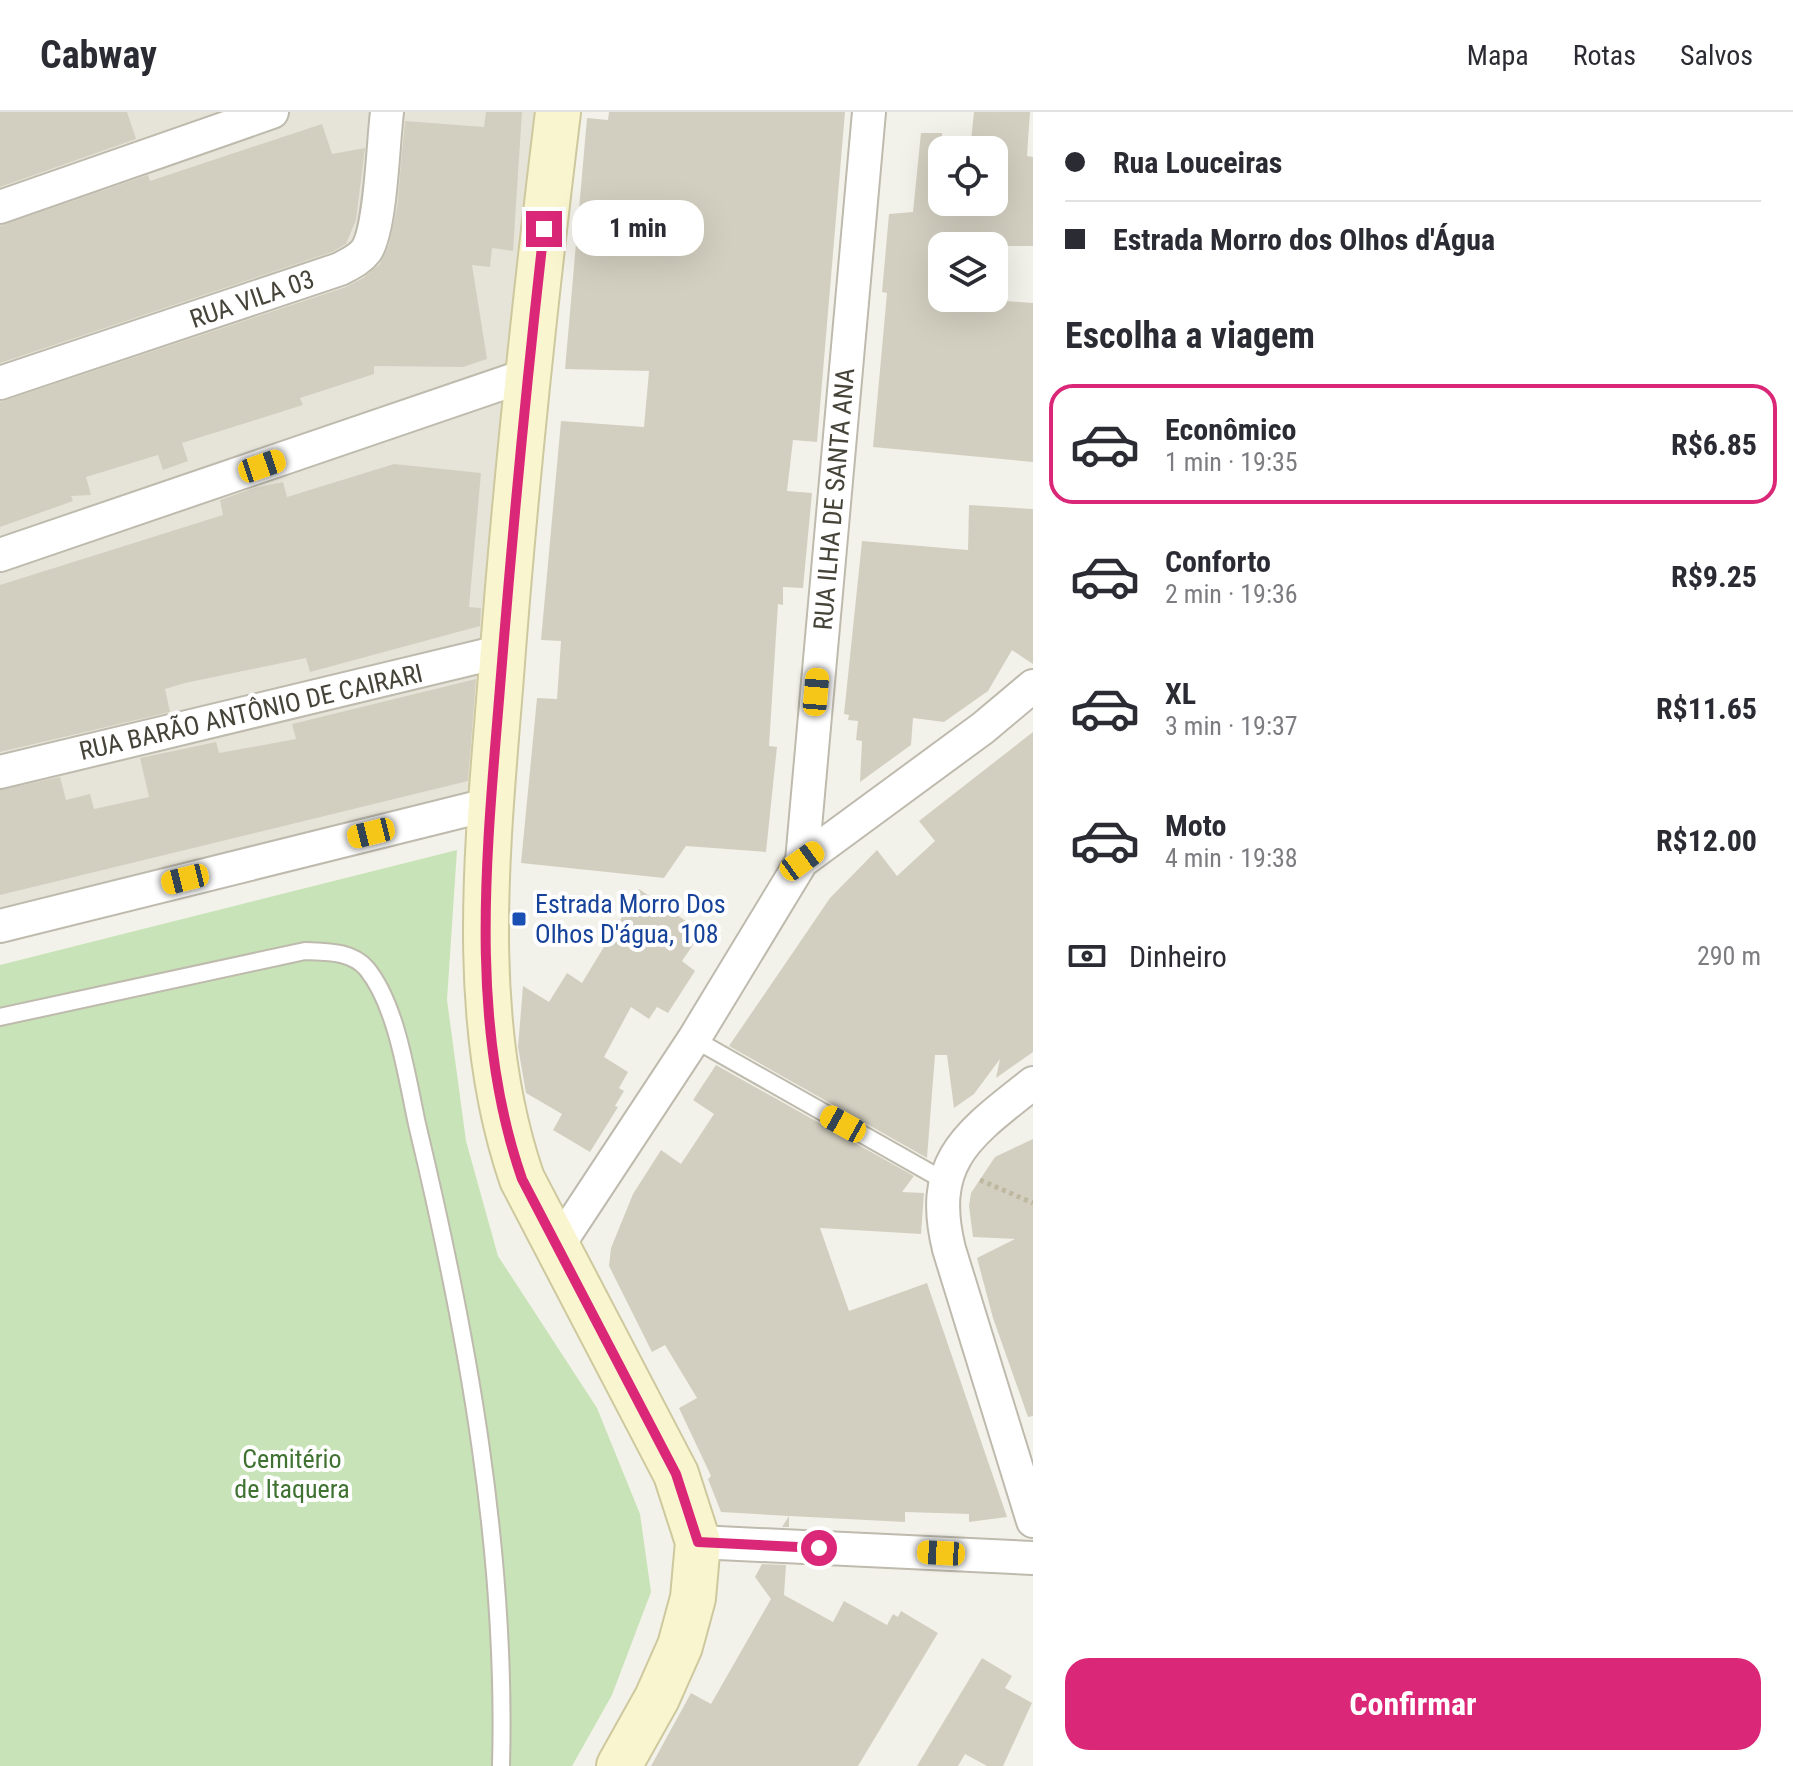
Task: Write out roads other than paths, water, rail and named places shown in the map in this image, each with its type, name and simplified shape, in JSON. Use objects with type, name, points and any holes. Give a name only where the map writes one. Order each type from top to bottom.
[{"type":"main road","points":[[558,112],[527,375],[503,651],[491,804],[488,994],[504,1126],[518,1166],[676,1474],[698,1542],[693,1598],[680,1646],[657,1698],[619,1766]]},
{"type":"street","points":[[0,207],[225,120],[272,112]]},
{"type":"street","name":"RUA VILA 03","points":[[0,383],[340,269],[358,259],[367,249],[374,229],[387,112]]},
{"type":"street","name":"RUA ILHA DE SANTA ANA","points":[[557,1247],[694,1039],[802,861],[869,112]]},
{"type":"street","points":[[0,555],[527,375]]},
{"type":"street","name":"RUA BARÃO ANTÔNIO DE CAIRARI","points":[[0,772],[503,651]]},
{"type":"street","points":[[802,861],[983,728],[1033,686]]},
{"type":"street","points":[[0,926],[491,804]]},
{"type":"street","points":[[1033,1083],[979,1127],[947,1173],[941,1207],[949,1249],[1033,1521]]},
{"type":"street","points":[[698,1542],[1033,1558]]},
{"type":"lane","points":[[0,1017],[305,951],[341,953],[366,968],[387,1005],[403,1061],[429,1175],[471,1396],[499,1605],[501,1766]]},
{"type":"lane","points":[[694,1039],[947,1173]]},
{"type":"place","name":"Estrada Morro Dos Olhos D'água, 108","points":[[519,919]]},
{"type":"park label","name":"Cemitério de Itaquera","points":[[292,1474]]}]
